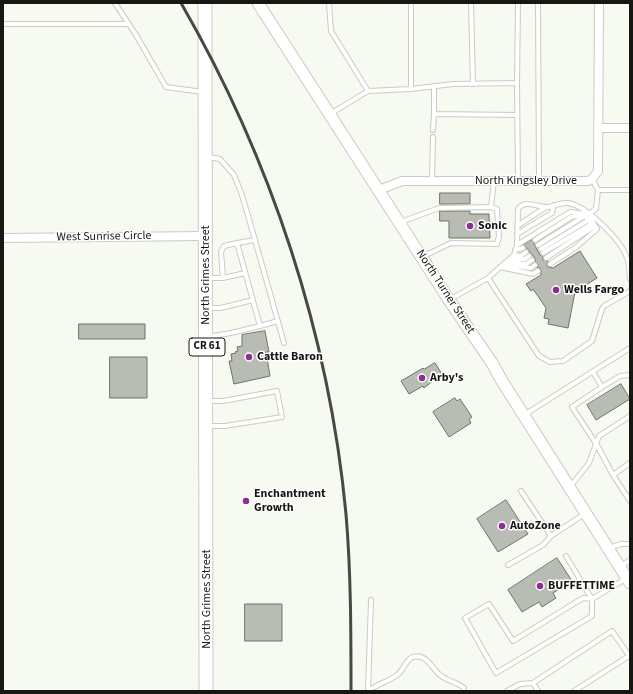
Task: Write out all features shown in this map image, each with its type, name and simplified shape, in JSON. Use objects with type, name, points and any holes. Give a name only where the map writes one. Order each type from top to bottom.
[{"type":"main road","name":"North Turner Street","points":[[258,3],[400,222],[421,257],[492,363],[629,580]]},
{"type":"main road","name":"North Grimes Street","points":[[206,691],[206,93],[208,5]]},
{"type":"street","name":"North Kingsley Drive","points":[[379,190],[402,181],[539,182],[588,181],[592,179],[598,171],[599,3]]},
{"type":"street","points":[[598,128],[630,128]]},
{"type":"street","name":"West Sunrise Circle","points":[[3,238],[206,236]]},
{"type":"lane","points":[[115,3],[166,87],[206,93]]},
{"type":"lane","points":[[330,3],[331,31],[368,92]]},
{"type":"lane","points":[[411,3],[411,89]]},
{"type":"lane","points":[[471,3],[473,84]]},
{"type":"lane","points":[[518,3],[518,182]]},
{"type":"lane","points":[[538,3],[539,182]]},
{"type":"lane","points":[[3,24],[129,24]]},
{"type":"lane","points":[[329,114],[368,92],[434,87],[453,84],[517,83]]},
{"type":"lane","points":[[433,130],[434,87]]},
{"type":"lane","points":[[434,114],[517,115]]},
{"type":"lane","points":[[432,181],[433,137]]},
{"type":"lane","points":[[206,156],[220,159],[234,175],[242,195],[284,343]]},
{"type":"lane","points":[[587,214],[590,225],[541,249],[587,214],[596,209],[598,190],[592,179]]},
{"type":"lane","points":[[491,207],[494,181]]},
{"type":"lane","points":[[598,190],[630,190]]},
{"type":"lane","points":[[517,226],[546,207],[568,203],[576,206],[600,221],[621,246],[628,259],[630,280]]},
{"type":"lane","points":[[515,253],[517,245],[518,209],[520,206],[529,204],[546,207]]},
{"type":"lane","points":[[517,234],[552,213],[554,205]]},
{"type":"lane","points":[[400,222],[439,208],[491,207],[498,209],[499,236],[497,244],[451,243],[421,257]]},
{"type":"lane","points":[[517,245],[570,212],[587,214],[597,229],[575,248],[550,264]]},
{"type":"lane","points":[[535,240],[571,217],[587,214]]},
{"type":"lane","points":[[546,258],[593,227],[587,214]]},
{"type":"lane","points":[[223,278],[221,252],[224,246],[255,240]]},
{"type":"lane","points":[[238,243],[260,326]]},
{"type":"lane","points":[[449,300],[488,278],[515,253],[523,248]]},
{"type":"lane","points":[[505,263],[525,259],[529,256],[521,256],[515,253]]},
{"type":"lane","points":[[505,263],[531,268],[535,265]]},
{"type":"lane","points":[[505,263],[533,274],[538,271]]},
{"type":"lane","points":[[206,278],[223,278],[246,273]]},
{"type":"lane","points":[[488,278],[540,356],[550,362],[563,361],[592,342],[604,306],[630,291]]},
{"type":"lane","points":[[206,308],[221,308],[253,300]]},
{"type":"lane","points":[[207,337],[278,321]]},
{"type":"lane","points":[[524,415],[630,348]]},
{"type":"lane","points":[[593,372],[602,386]]},
{"type":"lane","points":[[630,375],[620,376],[602,386],[572,407],[597,445],[613,475],[630,501]]},
{"type":"lane","points":[[207,401],[223,401],[277,391],[282,417],[225,426],[207,426]]},
{"type":"lane","points":[[570,487],[590,463],[599,436],[630,416]]},
{"type":"lane","points":[[613,475],[630,463]]},
{"type":"lane","points":[[521,491],[551,536]]},
{"type":"lane","points":[[508,565],[543,545],[551,536],[586,513]]},
{"type":"lane","points":[[609,549],[621,544],[630,544]]},
{"type":"lane","points":[[566,556],[592,599],[592,616],[496,673],[465,618],[489,604],[513,641],[583,598],[592,599],[629,580]]},
{"type":"lane","points":[[620,567],[630,560]]},
{"type":"lane","points":[[368,691],[371,600]]},
{"type":"lane","points":[[507,691],[520,684],[533,683],[612,631],[629,657],[574,691]]},
{"type":"lane","points":[[368,691],[376,684],[397,675],[404,669],[408,661],[413,657],[425,659],[438,675],[464,688]]},
{"type":"lane","points":[[533,683],[538,691]]},
{"type":"building","points":[[440,193],[470,193],[470,204],[440,204]]},
{"type":"building","name":"Sonic","points":[[440,211],[470,211],[470,214],[489,214],[490,238],[449,238],[449,221],[440,221]]},
{"type":"building","name":"Wells Fargo","points":[[532,240],[540,255],[543,256],[543,260],[548,261],[548,267],[553,268],[580,251],[597,278],[575,292],[568,328],[548,324],[549,319],[544,318],[546,308],[533,289],[531,291],[526,284],[541,275],[540,268],[537,268],[538,264],[535,262],[535,258],[524,245]]},
{"type":"building","points":[[79,324],[145,324],[145,339],[79,339]]},
{"type":"building","name":"Cattle Baron","points":[[265,331],[269,352],[266,352],[270,376],[234,384],[229,361],[232,361],[231,354],[238,351],[237,347],[242,346],[242,335]]},
{"type":"building","points":[[110,357],[147,357],[147,398],[110,398]]},
{"type":"building","name":"Arby's","points":[[435,363],[442,374],[424,388],[423,386],[409,394],[401,381]]},
{"type":"building","points":[[621,384],[630,399],[596,420],[587,405]]},
{"type":"building","points":[[455,398],[457,401],[460,399],[472,417],[469,419],[471,423],[449,437],[433,412]]},
{"type":"building","name":"AutoZone","points":[[506,500],[528,534],[498,552],[477,519]]},
{"type":"building","name":"BUFFETTIME","points":[[557,558],[572,581],[553,593],[556,598],[542,607],[539,602],[522,612],[508,590]]},
{"type":"building","points":[[245,604],[282,604],[282,641],[245,641]]},
{"type":"railway","points":[[181,3],[213,62],[242,123],[268,186],[291,250],[310,314],[326,380],[338,447],[346,514],[350,580],[351,691]]},
{"type":"place","name":"Sonic","points":[[470,226]]},
{"type":"place","name":"Wells Fargo","points":[[556,290]]},
{"type":"place","name":"Cattle Baron","points":[[249,357]]},
{"type":"place","name":"Arby's","points":[[422,378]]},
{"type":"place","name":"Enchantment Growth","points":[[246,501]]},
{"type":"place","name":"AutoZone","points":[[502,526]]},
{"type":"place","name":"BUFFETTIME","points":[[540,586]]}]
